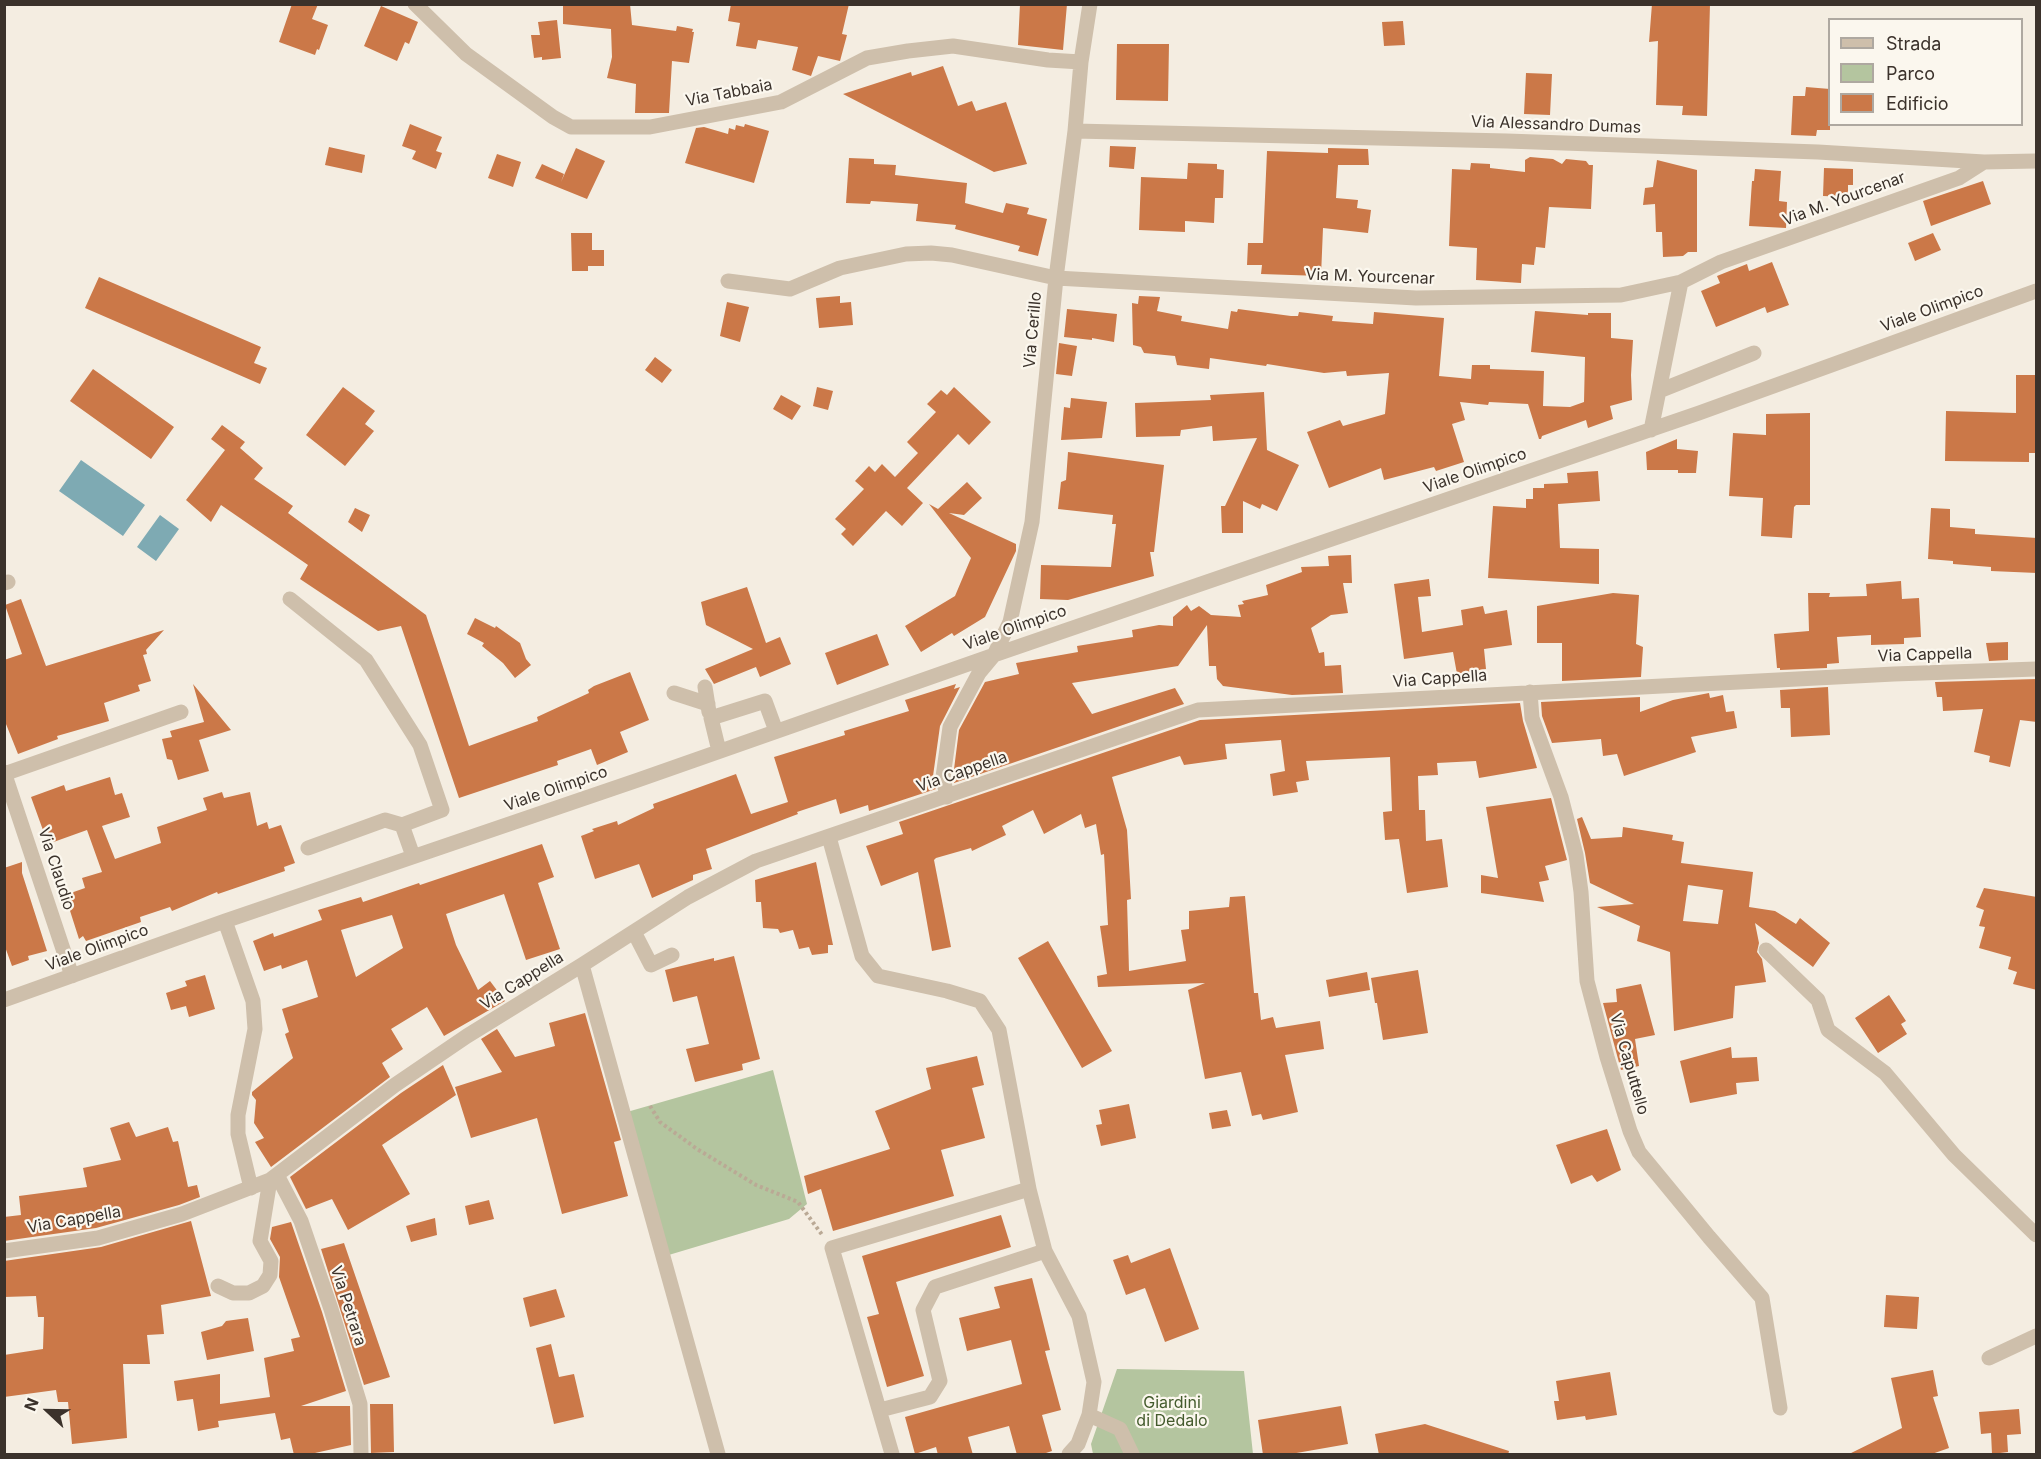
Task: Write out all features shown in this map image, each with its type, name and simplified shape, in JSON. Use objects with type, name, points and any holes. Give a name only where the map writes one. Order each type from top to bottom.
[{"type":"street","name":"Via Tabbaia","points":[[415,4],[466,54],[553,117],[571,127],[650,127],[781,102],[867,58],[908,51],[953,46],[1048,60],[1081,62]]},
{"type":"street","name":"Via Cerillo","points":[[947,797],[943,777],[950,727],[979,673],[993,655],[1010,621],[1032,522],[1056,278],[1090,4]]},
{"type":"street","name":"Via Alessandro Dumas","points":[[1075,131],[1770,150],[1984,162],[2037,161]]},
{"type":"street","name":"Via M. Yourcenar","points":[[728,281],[790,289],[840,268],[906,254],[931,253],[952,255],[1056,278],[1416,298],[1621,295],[1681,282],[1721,262],[1959,178],[1984,162]]},
{"type":"street","points":[[1651,430],[1681,282]]},
{"type":"street","name":"Viale Olimpico","points":[[4,1000],[225,921],[719,752],[993,655],[1651,430],[2037,291]]},
{"type":"street","points":[[1659,391],[1754,353]]},
{"type":"street","points":[[290,599],[366,660],[420,745],[442,810],[402,825],[385,820],[308,848]]},
{"type":"street","name":"Via Cappella","points":[[4,1251],[98,1238],[182,1214],[274,1178],[395,1085],[467,1036],[688,897],[756,861],[1198,710],[1894,674],[2037,669]]},
{"type":"street","points":[[705,687],[719,752]]},
{"type":"street","name":"Via Caputtello","points":[[1530,692],[1532,718],[1561,797],[1576,855],[1587,981],[1630,1131],[1639,1152],[1762,1298],[1780,1407]]},
{"type":"street","points":[[674,693],[709,711],[765,701],[776,731]]},
{"type":"street","name":"Via Claudio","points":[[72,976],[5,774],[181,712]]},
{"type":"street","points":[[402,825],[413,856]]},
{"type":"street","points":[[829,837],[862,957],[878,976],[947,991],[980,1001],[999,1030],[1029,1189],[1046,1251],[1079,1316],[1094,1382],[1089,1415],[1078,1444],[1069,1455]]},
{"type":"street","points":[[225,921],[253,1001],[255,1029],[238,1115],[238,1134],[251,1188]]},
{"type":"street","points":[[634,932],[651,964],[672,955]]},
{"type":"street","points":[[1766,950],[1818,1000],[1828,1030],[1885,1073],[1954,1155],[2037,1235]]},
{"type":"street","points":[[582,965],[718,1455]]},
{"type":"street","points":[[218,1286],[233,1293],[249,1293],[263,1286],[270,1275],[271,1261],[260,1241],[274,1178]]},
{"type":"street","name":"Via Petrara","points":[[274,1178],[301,1221],[331,1309],[360,1404],[361,1455]]},
{"type":"street","points":[[892,1455],[832,1248],[1029,1189]]},
{"type":"street","points":[[880,1410],[930,1397],[940,1381],[923,1310],[935,1287],[1046,1251]]},
{"type":"street","points":[[1989,1358],[2037,1335]]},
{"type":"street","points":[[1089,1415],[1120,1429],[1132,1455]]},
{"type":"path","points":[[650,1106],[660,1122],[697,1149],[756,1185],[798,1202],[832,1248]]},
{"type":"green space","points":[[773,1070],[807,1204],[789,1219],[662,1257],[627,1112]]},
{"type":"green space","name":"Giardini di Dedalo","points":[[1117,1369],[1244,1371],[1253,1454],[1093,1454],[1091,1444]]},
{"type":"water","points":[[81,460],[145,505],[123,536],[59,491]]},
{"type":"water","points":[[160,515],[179,529],[156,561],[137,547]]},
{"type":"building","points":[[292,4],[318,4],[312,19],[328,25],[315,55],[279,42]]},
{"type":"building","points":[[563,4],[630,4],[632,25],[676,31],[677,26],[693,29],[689,63],[672,61],[669,113],[635,113],[636,84],[607,78],[612,57],[611,29],[563,24]]},
{"type":"building","points":[[731,4],[849,4],[842,34],[847,35],[840,61],[818,56],[811,76],[792,70],[798,47],[758,40],[756,49],[736,46],[740,23],[728,21]]},
{"type":"building","points":[[1020,4],[1067,4],[1063,50],[1018,45]]},
{"type":"building","points":[[1652,4],[1710,4],[1707,116],[1682,115],[1683,106],[1656,105],[1658,41],[1649,42]]},
{"type":"building","points":[[381,6],[418,22],[409,44],[405,42],[397,61],[364,46]]},
{"type":"building","points":[[557,20],[561,58],[542,60],[542,57],[534,58],[531,35],[540,35],[538,22]]},
{"type":"building","points":[[1403,21],[1405,45],[1384,46],[1382,22]]},
{"type":"building","points":[[1117,44],[1169,44],[1168,101],[1116,100]]},
{"type":"building","points":[[943,66],[958,106],[972,101],[976,111],[1006,102],[1027,164],[994,172],[843,94],[911,72],[912,76]]},
{"type":"building","points":[[1526,73],[1552,74],[1550,115],[1524,114]]},
{"type":"building","points":[[1806,87],[1828,89],[1828,126],[1830,130],[1817,130],[1816,136],[1791,135],[1793,96],[1805,96]]},
{"type":"building","points":[[410,124],[442,137],[436,151],[442,153],[436,169],[412,159],[416,151],[402,146]]},
{"type":"building","points":[[745,124],[769,131],[754,183],[685,163],[696,128],[704,127],[728,134],[729,128],[735,130],[736,125],[744,127]]},
{"type":"building","points":[[1110,146],[1136,147],[1134,169],[1109,167]]},
{"type":"building","points":[[329,147],[365,155],[362,173],[325,165]]},
{"type":"building","points":[[576,148],[605,161],[587,199],[535,178],[542,164],[564,174],[561,182]]},
{"type":"building","points":[[1328,148],[1368,149],[1369,165],[1338,165],[1336,198],[1358,200],[1357,208],[1371,210],[1368,233],[1323,228],[1321,276],[1261,274],[1262,265],[1247,265],[1248,243],[1263,243],[1267,151],[1328,153]]},
{"type":"building","points":[[497,154],[521,162],[513,187],[488,178]]},
{"type":"building","points":[[1530,157],[1553,159],[1562,164],[1566,159],[1586,161],[1589,165],[1593,165],[1591,209],[1549,207],[1545,248],[1536,247],[1534,265],[1522,264],[1521,283],[1476,280],[1477,248],[1449,246],[1452,169],[1470,170],[1471,163],[1490,164],[1490,168],[1525,172],[1525,160]]},
{"type":"building","points":[[849,158],[874,159],[874,164],[896,165],[895,175],[967,183],[965,203],[1003,213],[1006,203],[1029,208],[1027,214],[1047,219],[1038,256],[1018,251],[1020,246],[955,229],[956,225],[916,221],[918,204],[871,201],[870,204],[846,203]]},
{"type":"building","points":[[1657,160],[1697,170],[1697,252],[1688,252],[1683,256],[1663,257],[1662,232],[1656,232],[1655,204],[1643,205],[1645,188],[1653,187]]},
{"type":"building","points":[[1188,163],[1217,164],[1217,169],[1224,170],[1223,198],[1215,198],[1214,223],[1185,221],[1185,232],[1139,230],[1141,177],[1187,179]]},
{"type":"building","points":[[1824,168],[1853,169],[1853,185],[1848,185],[1848,197],[1823,196]]},
{"type":"building","points":[[1755,169],[1781,171],[1779,201],[1787,202],[1786,228],[1749,226]]},
{"type":"building","points":[[1983,181],[1991,204],[1931,226],[1923,201]]},
{"type":"building","points":[[571,233],[592,233],[592,250],[604,250],[604,266],[588,266],[588,271],[572,271]]},
{"type":"building","points":[[1933,233],[1941,250],[1915,261],[1908,243]]},
{"type":"building","points":[[1772,262],[1789,305],[1767,313],[1765,307],[1716,327],[1701,291],[1720,283],[1717,276],[1747,264],[1749,271]]},
{"type":"building","points":[[99,277],[261,347],[254,363],[267,368],[260,384],[85,308]]},
{"type":"building","points":[[840,296],[840,303],[851,302],[853,325],[819,328],[816,298]]},
{"type":"building","points":[[1139,296],[1160,297],[1157,311],[1182,316],[1181,321],[1228,329],[1231,311],[1237,312],[1238,309],[1291,316],[1298,316],[1299,312],[1333,316],[1332,321],[1373,324],[1374,312],[1444,318],[1439,376],[1471,379],[1472,365],[1490,365],[1490,369],[1544,371],[1543,406],[1570,407],[1584,402],[1585,357],[1531,352],[1535,311],[1588,315],[1588,313],[1611,313],[1611,338],[1633,340],[1632,400],[1610,406],[1613,419],[1588,428],[1586,420],[1542,436],[1541,439],[1539,439],[1528,404],[1489,402],[1488,405],[1460,402],[1465,420],[1452,424],[1464,462],[1436,471],[1434,467],[1384,480],[1381,468],[1329,488],[1307,432],[1340,420],[1343,426],[1385,414],[1389,373],[1347,376],[1346,371],[1324,373],[1210,358],[1209,369],[1177,365],[1175,356],[1144,353],[1141,347],[1133,345],[1132,303],[1138,304]]},
{"type":"building","points":[[727,302],[749,307],[740,342],[720,336]]},
{"type":"building","points":[[1067,309],[1117,314],[1114,342],[1064,337]]},
{"type":"building","points":[[1059,343],[1077,346],[1072,376],[1056,374]]},
{"type":"building","points":[[655,357],[672,370],[662,383],[645,370]]},
{"type":"building","points":[[93,369],[174,427],[151,459],[70,401]]},
{"type":"building","points":[[2016,375],[2037,375],[2037,453],[2029,453],[2029,462],[1945,461],[1946,411],[2016,413]]},
{"type":"building","points":[[343,387],[375,411],[365,424],[374,431],[345,466],[306,435]]},
{"type":"building","points":[[817,387],[833,391],[828,410],[813,406]]},
{"type":"building","points":[[954,387],[991,422],[969,445],[958,434],[907,488],[923,503],[902,526],[886,511],[853,546],[841,534],[846,529],[835,519],[864,489],[855,481],[869,466],[875,472],[882,464],[895,477],[918,453],[907,442],[936,412],[927,404],[941,390],[947,395]]},
{"type":"building","points":[[1264,392],[1267,450],[1299,465],[1277,511],[1262,504],[1260,509],[1243,501],[1243,533],[1222,533],[1221,506],[1225,506],[1257,438],[1213,441],[1212,426],[1181,430],[1180,436],[1136,437],[1135,403],[1211,400],[1210,395]]},
{"type":"building","points":[[781,395],[801,406],[792,420],[773,409]]},
{"type":"building","points":[[1071,398],[1107,402],[1102,438],[1061,440],[1064,407],[1070,408]]},
{"type":"building","points":[[1810,413],[1810,505],[1794,507],[1792,538],[1761,536],[1763,498],[1729,496],[1733,433],[1766,435],[1766,414]]},
{"type":"building","points":[[222,425],[245,442],[240,448],[263,468],[254,479],[293,506],[288,513],[426,615],[469,746],[538,721],[537,717],[589,693],[588,690],[594,686],[630,672],[649,720],[620,732],[628,752],[597,765],[591,749],[557,761],[558,765],[459,798],[401,626],[378,631],[300,579],[308,565],[221,505],[211,522],[186,500],[225,450],[211,439]]},
{"type":"building","points":[[1677,439],[1677,449],[1698,451],[1696,473],[1678,473],[1678,470],[1647,470],[1646,452]]},
{"type":"building","points":[[1068,452],[1164,465],[1154,552],[1150,552],[1154,576],[1068,600],[1040,599],[1041,565],[1111,567],[1116,524],[1112,524],[1113,515],[1058,509],[1061,482],[1066,480]]},
{"type":"building","points":[[1598,471],[1600,501],[1558,504],[1560,548],[1599,549],[1599,584],[1488,578],[1493,506],[1526,508],[1526,499],[1533,499],[1533,488],[1544,488],[1544,484],[1568,483],[1567,473]]},
{"type":"building","points":[[967,482],[982,498],[964,515],[949,513],[1016,544],[1016,551],[985,617],[921,652],[905,626],[955,596],[971,558],[929,504],[938,509]]},
{"type":"building","points":[[355,508],[370,515],[362,532],[348,522]]},
{"type":"building","points":[[1931,508],[1950,509],[1950,527],[1975,529],[1975,534],[2037,538],[2037,573],[1991,571],[1991,567],[1953,564],[1953,561],[1928,559]]},
{"type":"building","points":[[1351,555],[1352,583],[1343,583],[1348,613],[1331,615],[1311,628],[1319,653],[1324,652],[1325,666],[1341,665],[1343,693],[1292,695],[1223,686],[1217,679],[1216,666],[1209,666],[1207,625],[1178,666],[1072,683],[1092,714],[1175,688],[1184,704],[954,783],[959,730],[985,682],[1019,674],[1016,663],[1078,652],[1077,646],[1133,637],[1132,630],[1159,625],[1173,626],[1173,617],[1187,605],[1191,611],[1199,606],[1211,615],[1241,617],[1238,605],[1244,604],[1242,601],[1268,595],[1266,585],[1302,572],[1301,567],[1329,566],[1328,556]]},
{"type":"building","points":[[1429,579],[1431,596],[1418,597],[1422,632],[1463,625],[1461,610],[1483,606],[1485,614],[1507,610],[1512,645],[1484,649],[1486,669],[1457,674],[1453,652],[1404,659],[1394,584]]},
{"type":"building","points":[[1901,581],[1902,599],[1919,598],[1921,637],[1904,638],[1904,644],[1871,645],[1871,635],[1837,637],[1839,663],[1827,664],[1827,668],[1780,670],[1777,668],[1774,634],[1809,631],[1808,593],[1830,593],[1829,597],[1867,596],[1866,584]]},
{"type":"building","points":[[747,587],[766,643],[780,637],[791,664],[760,677],[756,667],[714,684],[705,669],[753,649],[706,625],[701,602]]},
{"type":"building","points":[[1613,593],[1639,595],[1636,644],[1643,647],[1641,677],[1562,681],[1562,643],[1537,643],[1537,606]]},
{"type":"building","points":[[21,599],[46,666],[164,630],[146,650],[147,654],[143,655],[151,681],[138,685],[140,691],[104,703],[109,721],[57,736],[58,739],[18,754],[4,719],[4,660],[22,654],[5,605]]},
{"type":"building","points":[[475,618],[495,628],[496,626],[520,643],[531,665],[515,678],[503,663],[482,646],[484,643],[467,634]]},
{"type":"building","points":[[877,634],[889,665],[837,685],[825,653]]},
{"type":"building","points":[[2008,642],[2008,660],[1989,661],[1986,643]]},
{"type":"building","points":[[2037,679],[2037,722],[2020,720],[2010,767],[1989,762],[1990,756],[1974,752],[1983,709],[1943,711],[1942,697],[1937,697],[1935,682]]},
{"type":"building","points":[[193,684],[231,730],[199,740],[209,771],[178,780],[172,760],[167,759],[162,739],[172,737],[170,731],[204,722]]},
{"type":"building","points":[[956,684],[954,689],[960,687],[940,726],[933,776],[936,789],[869,811],[868,805],[840,814],[836,799],[797,812],[798,814],[706,849],[712,869],[693,875],[693,880],[652,898],[639,864],[595,879],[581,836],[594,831],[592,829],[617,821],[618,825],[654,808],[653,804],[736,774],[751,814],[788,802],[774,757],[845,735],[844,731],[909,711],[905,700]]},
{"type":"building","points":[[1828,687],[1830,735],[1791,737],[1790,708],[1781,708],[1780,690]]},
{"type":"building","points":[[1709,693],[1710,698],[1723,695],[1726,712],[1734,711],[1737,728],[1691,737],[1696,752],[1624,776],[1617,754],[1603,756],[1601,739],[1552,743],[1542,716],[1541,702],[1640,697],[1640,712],[1673,700]]},
{"type":"building","points":[[1520,703],[1537,768],[1479,778],[1476,761],[1437,763],[1438,775],[1418,776],[1419,810],[1425,810],[1426,841],[1442,839],[1448,887],[1407,893],[1399,839],[1385,840],[1383,812],[1392,811],[1390,757],[1306,761],[1309,780],[1296,782],[1298,792],[1273,796],[1270,774],[1285,771],[1281,740],[1225,744],[1227,759],[1184,765],[1180,756],[1112,777],[1127,830],[1131,899],[1127,900],[1129,971],[1186,961],[1181,930],[1189,929],[1189,911],[1229,907],[1230,897],[1245,896],[1254,993],[1258,993],[1261,1020],[1273,1017],[1276,1028],[1320,1021],[1324,1049],[1285,1055],[1298,1112],[1263,1120],[1261,1114],[1252,1116],[1241,1072],[1205,1079],[1188,990],[1205,983],[1098,987],[1097,976],[1107,974],[1100,926],[1108,925],[1104,854],[1101,855],[1096,824],[1085,828],[1081,814],[1044,834],[1033,810],[1002,826],[1006,835],[972,851],[971,848],[936,858],[934,860],[951,947],[932,951],[918,872],[881,886],[866,846],[903,834],[899,822],[1200,720]]},
{"type":"building","points":[[110,777],[115,795],[122,793],[130,817],[102,826],[115,859],[161,843],[157,827],[207,810],[203,798],[222,792],[224,798],[250,792],[257,826],[267,822],[269,829],[281,825],[295,863],[284,867],[285,871],[218,894],[217,892],[172,911],[170,907],[140,917],[141,922],[86,941],[83,936],[79,939],[65,895],[85,888],[82,878],[102,872],[87,830],[48,844],[31,797],[64,785],[66,791]]},
{"type":"building","points":[[1551,798],[1567,860],[1545,866],[1549,880],[1539,882],[1544,902],[1481,893],[1481,875],[1498,878],[1486,807]]},
{"type":"building","points":[[1582,817],[1591,839],[1622,837],[1623,827],[1673,835],[1672,840],[1684,842],[1681,863],[1753,872],[1749,907],[1775,911],[1796,924],[1800,918],[1830,943],[1813,967],[1755,923],[1759,943],[1757,952],[1762,959],[1766,982],[1735,986],[1733,1018],[1674,1031],[1670,952],[1637,941],[1640,926],[1597,907],[1634,904],[1590,883],[1577,819]],"holes":[[[1688,885],[1723,890],[1718,924],[1683,921]]]},
{"type":"building","points":[[542,844],[554,877],[538,883],[560,949],[526,960],[504,894],[446,914],[456,945],[478,990],[490,981],[505,1001],[444,1036],[427,1007],[391,1029],[403,1049],[382,1063],[390,1077],[271,1167],[255,1142],[264,1138],[254,1123],[256,1100],[252,1092],[293,1058],[285,1034],[289,1032],[282,1009],[318,997],[307,960],[282,969],[281,965],[264,971],[253,941],[273,933],[274,937],[322,920],[318,910],[361,897],[363,902],[419,883],[420,885]],"holes":[[[392,915],[403,948],[356,977],[341,930]]]},
{"type":"building","points":[[22,862],[22,873],[47,951],[28,956],[29,960],[12,966],[4,944],[4,868]]},
{"type":"building","points":[[816,862],[833,945],[828,945],[828,953],[812,955],[809,947],[799,949],[793,930],[780,933],[778,929],[763,928],[761,902],[756,902],[755,880]]},
{"type":"building","points":[[1984,888],[2037,897],[2037,990],[2013,984],[2017,972],[2008,969],[2011,957],[1979,948],[1985,927],[1979,926],[1984,910],[1976,907]]},
{"type":"building","points":[[1048,941],[1112,1051],[1082,1068],[1018,958]]},
{"type":"building","points":[[734,956],[760,1059],[742,1064],[743,1070],[695,1082],[686,1049],[709,1044],[697,996],[673,1002],[665,970],[714,958],[714,961]]},
{"type":"building","points":[[1418,970],[1428,1033],[1383,1040],[1371,978]]},
{"type":"building","points":[[1367,972],[1370,990],[1329,997],[1326,980]]},
{"type":"building","points":[[205,975],[215,1009],[189,1017],[186,1006],[171,1010],[166,993],[187,986],[185,981]]},
{"type":"building","points":[[1641,984],[1655,1035],[1635,1039],[1639,1066],[1621,1070],[1603,1003],[1617,1002],[1616,989]]},
{"type":"building","points":[[1889,995],[1906,1021],[1901,1024],[1907,1034],[1878,1053],[1855,1018]]},
{"type":"building","points":[[585,1013],[621,1140],[614,1142],[628,1196],[562,1214],[537,1118],[471,1138],[455,1087],[502,1072],[481,1039],[497,1029],[515,1057],[555,1046],[549,1023]]},
{"type":"building","points":[[1731,1047],[1732,1058],[1757,1057],[1759,1081],[1736,1083],[1737,1094],[1690,1103],[1680,1061]]},
{"type":"building","points":[[977,1056],[984,1085],[972,1088],[985,1138],[941,1150],[954,1196],[833,1231],[821,1189],[808,1194],[804,1176],[890,1149],[875,1111],[931,1089],[926,1068]]},
{"type":"building","points":[[443,1065],[456,1095],[382,1145],[410,1194],[348,1230],[332,1199],[306,1209],[290,1177],[401,1093]]},
{"type":"building","points":[[1129,1104],[1136,1138],[1101,1146],[1096,1125],[1102,1124],[1099,1110]]},
{"type":"building","points":[[1227,1110],[1231,1126],[1212,1129],[1209,1113]]},
{"type":"building","points":[[129,1122],[136,1137],[168,1127],[173,1142],[178,1141],[188,1187],[197,1185],[200,1197],[96,1228],[4,1241],[4,1217],[21,1215],[19,1196],[87,1187],[83,1168],[121,1160],[110,1128]]},
{"type":"building","points":[[1607,1129],[1621,1170],[1597,1182],[1592,1175],[1571,1184],[1556,1145]]},
{"type":"building","points":[[489,1200],[494,1219],[469,1225],[465,1206]]},
{"type":"building","points":[[1001,1215],[1011,1247],[896,1282],[924,1376],[887,1387],[867,1317],[879,1314],[862,1256]]},
{"type":"building","points":[[435,1218],[437,1235],[411,1242],[406,1226]]},
{"type":"building","points":[[191,1221],[211,1296],[161,1305],[164,1334],[147,1335],[150,1364],[123,1364],[127,1438],[72,1444],[68,1402],[58,1402],[56,1390],[4,1397],[4,1355],[43,1349],[44,1317],[38,1317],[36,1296],[4,1297],[4,1261],[101,1247]]},
{"type":"building","points":[[291,1222],[346,1391],[301,1406],[350,1406],[351,1445],[306,1455],[294,1455],[290,1438],[281,1440],[275,1413],[218,1421],[219,1427],[198,1431],[193,1399],[177,1401],[174,1381],[220,1374],[220,1404],[270,1397],[264,1358],[294,1351],[291,1339],[300,1337],[279,1277],[280,1257],[270,1239],[272,1227]]},
{"type":"building","points":[[344,1243],[390,1377],[364,1385],[321,1249]]},
{"type":"building","points":[[1170,1248],[1199,1329],[1165,1342],[1145,1288],[1126,1295],[1113,1260],[1128,1255],[1131,1263]]},
{"type":"building","points":[[1032,1278],[1050,1350],[1045,1351],[1061,1410],[1042,1415],[1052,1451],[1040,1455],[1017,1455],[1009,1426],[968,1437],[973,1455],[938,1455],[936,1447],[915,1454],[905,1417],[1022,1384],[1011,1340],[967,1351],[959,1318],[1000,1308],[994,1287]]},
{"type":"building","points":[[556,1289],[565,1317],[530,1327],[523,1298]]},
{"type":"building","points":[[1886,1295],[1919,1297],[1917,1329],[1884,1327]]},
{"type":"building","points":[[248,1318],[254,1351],[207,1360],[201,1332],[222,1326],[226,1321]]},
{"type":"building","points":[[551,1344],[559,1377],[574,1374],[584,1417],[554,1424],[536,1348]]},
{"type":"building","points":[[1933,1370],[1938,1396],[1933,1397],[1949,1448],[1929,1455],[1847,1455],[1902,1428],[1891,1378]]},
{"type":"building","points":[[1610,1372],[1617,1415],[1586,1420],[1585,1416],[1557,1420],[1554,1401],[1559,1401],[1556,1381]]},
{"type":"building","points":[[370,1404],[393,1404],[394,1452],[371,1453]]},
{"type":"building","points":[[1341,1406],[1348,1444],[1285,1455],[1263,1455],[1258,1420]]},
{"type":"building","points":[[2019,1409],[2021,1434],[2007,1435],[2008,1452],[1992,1454],[1991,1433],[1981,1434],[1979,1412]]},
{"type":"building","points":[[1425,1424],[1509,1451],[1508,1455],[1379,1455],[1375,1434]]}]
